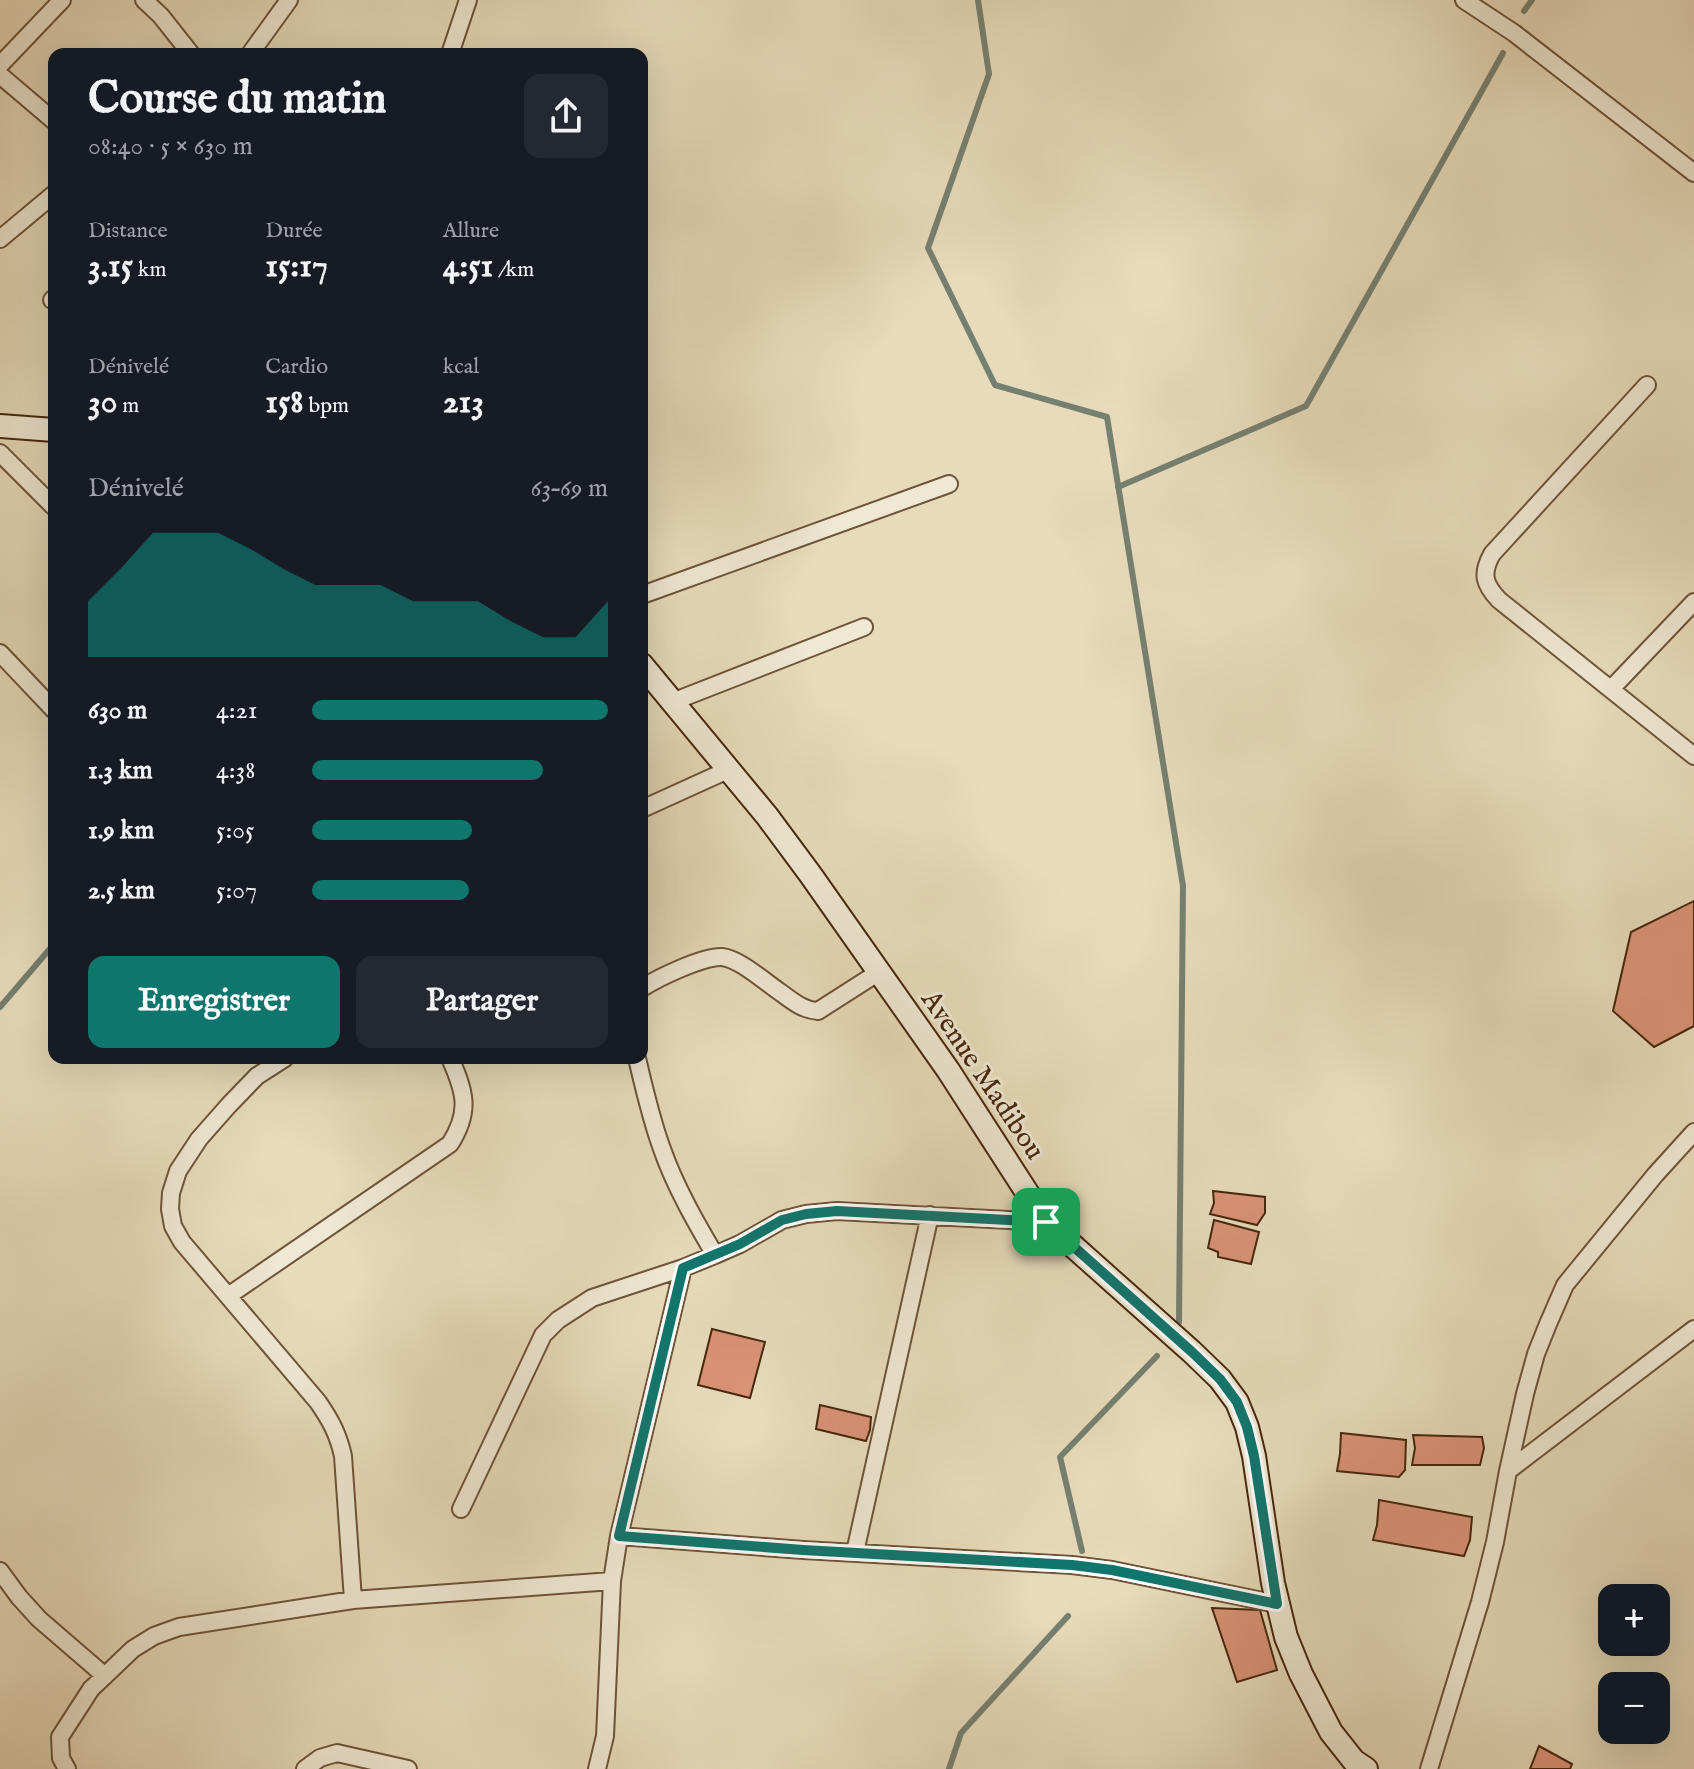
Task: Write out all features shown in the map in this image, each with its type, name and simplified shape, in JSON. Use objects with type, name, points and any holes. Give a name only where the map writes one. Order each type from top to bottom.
[{"type":"street","points":[[0,65],[62,0]]},
{"type":"street","points":[[144,0],[186,48]]},
{"type":"street","points":[[254,48],[289,0]]},
{"type":"street","points":[[452,48],[468,0]]},
{"type":"street","points":[[1464,0],[1514,33],[1694,173]]},
{"type":"street","points":[[0,75],[48,116]]},
{"type":"street","points":[[0,239],[48,199]]},
{"type":"street","points":[[1647,385],[1492,554],[1486,564],[1485,577],[1489,589],[1499,600],[1694,756]]},
{"type":"street","points":[[0,426],[48,430]]},
{"type":"street","points":[[0,453],[48,501]]},
{"type":"street","points":[[648,593],[949,484]]},
{"type":"street","points":[[1611,689],[1694,602]]},
{"type":"street","points":[[672,702],[864,627]]},
{"type":"street","points":[[0,653],[48,704]]},
{"type":"street","name":"Avenue Madibou","points":[[648,672],[775,828],[948,1070],[1046,1222],[1192,1352],[1220,1379],[1237,1402],[1254,1456],[1277,1604],[1286,1637],[1331,1732],[1354,1761],[1366,1769]]},
{"type":"street","points":[[648,806],[728,770]]},
{"type":"street","points":[[648,984],[680,969],[722,957],[736,962],[801,1007],[818,1011],[879,972]]},
{"type":"street","points":[[276,1064],[257,1076],[199,1139],[178,1171],[171,1193],[171,1218],[182,1242],[331,1420],[343,1456],[353,1600]]},
{"type":"street","points":[[228,1296],[450,1144],[463,1117],[465,1100],[453,1064]]},
{"type":"street","points":[[638,1064],[662,1150],[678,1188],[715,1255]]},
{"type":"street","points":[[1429,1769],[1480,1602],[1536,1354],[1565,1285],[1694,1132]]},
{"type":"street","points":[[461,1509],[543,1335],[558,1320],[592,1298],[683,1268],[740,1244],[782,1220],[806,1214],[837,1211],[1046,1222]]},
{"type":"street","points":[[855,1552],[930,1215]]},
{"type":"street","points":[[597,1769],[605,1736],[612,1581],[619,1536],[683,1268]]},
{"type":"street","points":[[1508,1471],[1694,1329]]},
{"type":"street","points":[[619,1536],[1112,1570],[1277,1604]]},
{"type":"street","points":[[0,1571],[39,1619],[105,1676]]},
{"type":"street","points":[[67,1769],[61,1758],[60,1737],[91,1689],[133,1649],[154,1636],[179,1627],[353,1600],[612,1581]]},
{"type":"street","points":[[305,1769],[320,1758],[337,1753],[408,1769]]},
{"type":"building","points":[[1694,901],[1694,1026],[1654,1047],[1613,1011],[1631,932]]},
{"type":"building","points":[[1213,1191],[1265,1197],[1265,1213],[1257,1225],[1210,1214],[1214,1203]]},
{"type":"building","points":[[1214,1220],[1259,1232],[1251,1264],[1218,1257],[1218,1252],[1208,1248]]},
{"type":"building","points":[[712,1329],[765,1342],[750,1398],[698,1385]]},
{"type":"building","points":[[820,1405],[871,1417],[866,1441],[816,1429]]},
{"type":"building","points":[[1341,1433],[1406,1440],[1405,1470],[1399,1477],[1337,1471]]},
{"type":"building","points":[[1413,1435],[1482,1437],[1484,1448],[1480,1465],[1412,1465],[1415,1448]]},
{"type":"building","points":[[1379,1500],[1472,1517],[1470,1540],[1464,1556],[1373,1540]]},
{"type":"building","points":[[1212,1608],[1260,1610],[1277,1670],[1237,1682]]},
{"type":"building","points":[[1539,1746],[1572,1764],[1570,1769],[1530,1769]]},
{"type":"waterway","points":[[978,0],[989,74],[928,248],[995,385],[1107,417],[1183,886],[1179,1322]]},
{"type":"waterway","points":[[1524,11],[1532,0]]},
{"type":"waterway","points":[[1118,487],[1306,406],[1503,53]]},
{"type":"waterway","points":[[0,1007],[48,951]]},
{"type":"waterway","points":[[1082,1551],[1060,1457],[1157,1356]]},
{"type":"waterway","points":[[949,1769],[961,1733],[1068,1616]]},
{"type":"route","points":[[837,1211],[1046,1222],[1192,1352],[1220,1379],[1237,1402],[1254,1456],[1277,1604],[1170,1581],[1072,1565],[619,1536],[683,1268],[740,1244],[782,1220],[806,1214],[837,1211]]}]
